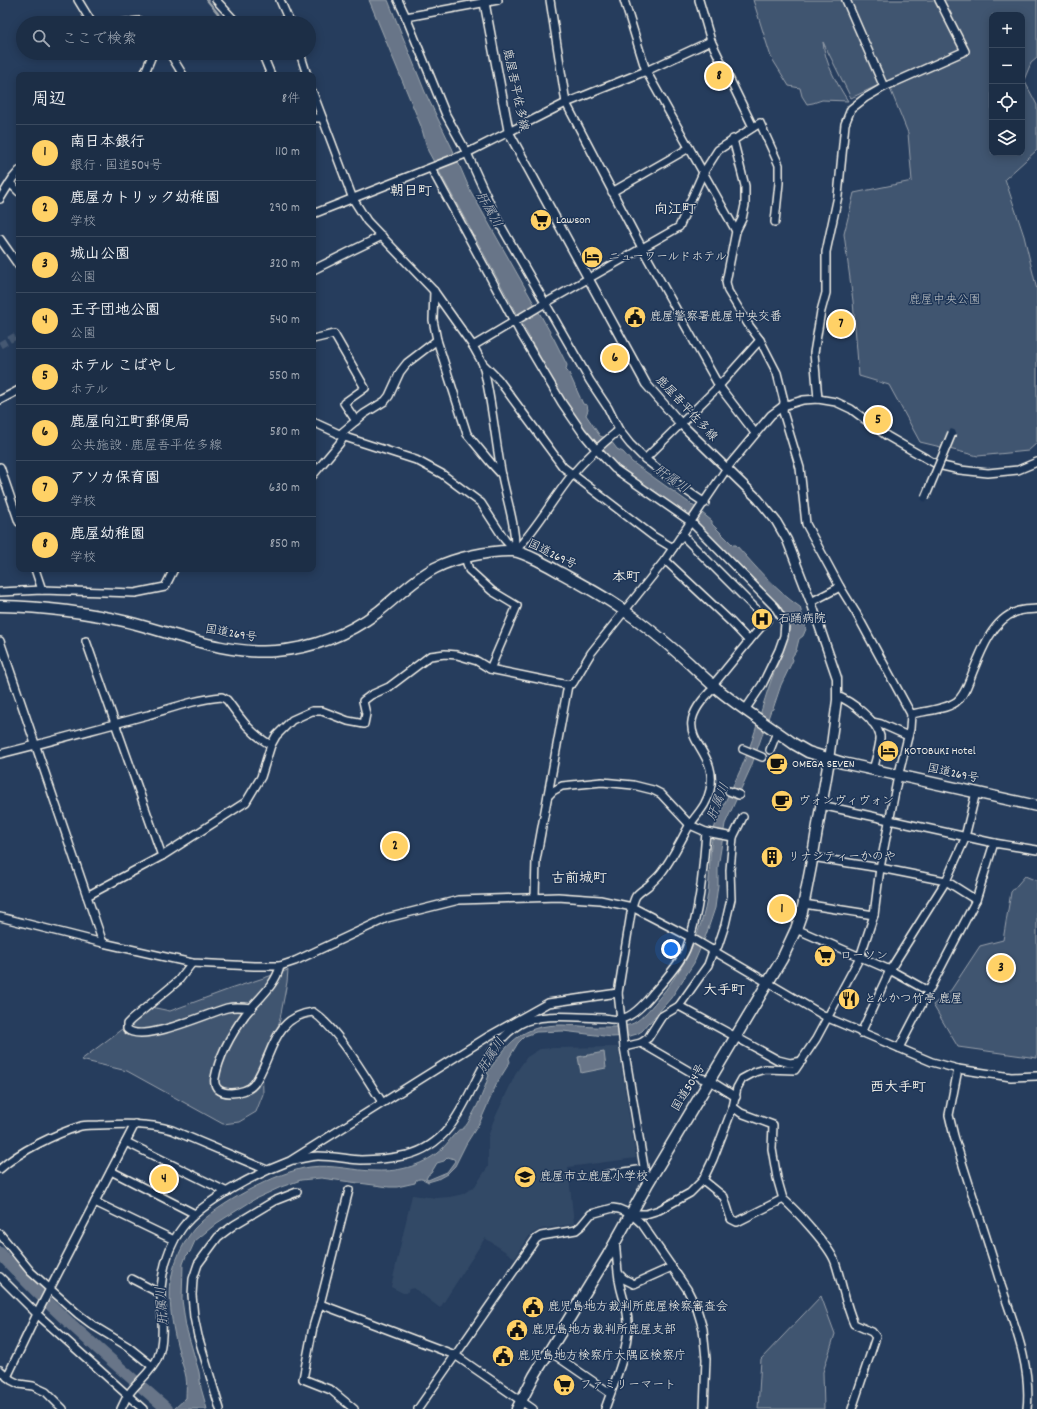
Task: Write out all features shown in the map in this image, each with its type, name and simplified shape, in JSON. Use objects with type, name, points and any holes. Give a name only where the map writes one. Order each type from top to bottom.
[{"type":"highway","name":"国道269号","points":[[0,606],[50,609],[82,613],[127,622],[242,651],[283,651],[303,648],[325,642],[352,630],[377,613],[408,587],[435,568],[465,557],[485,553],[515,551],[549,566],[626,611],[661,639],[714,686],[775,731],[808,752],[829,760],[1037,806]]},
{"type":"highway","name":"国道504号","points":[[519,1405],[549,1351],[608,1255],[647,1185],[782,959],[796,929],[804,904],[829,760]]},
{"type":"main road","name":"鹿屋吾平佐多線","points":[[485,1],[510,133],[646,384],[680,424],[758,498],[776,521],[787,540],[811,602],[837,678],[837,696],[829,760]]},
{"type":"street","points":[[78,0],[88,16]]},
{"type":"street","points":[[216,0],[231,16]]},
{"type":"street","points":[[280,0],[287,16]]},
{"type":"street","points":[[398,0],[446,115],[497,219],[543,304],[608,408],[619,430],[645,459],[705,503]]},
{"type":"street","points":[[406,17],[485,1],[498,0]]},
{"type":"street","points":[[550,0],[566,103],[642,248],[719,386],[755,433]]},
{"type":"street","points":[[624,0],[646,71],[736,231]]},
{"type":"street","points":[[699,0],[712,42],[753,127]]},
{"type":"street","points":[[846,0],[884,87]]},
{"type":"street","points":[[818,399],[814,353],[821,311],[826,293],[826,252],[838,196],[845,124],[851,109],[865,98],[884,87],[965,51],[939,0]]},
{"type":"street","points":[[316,213],[465,154],[510,133],[566,103],[646,71],[712,42]]},
{"type":"street","points":[[145,72],[150,60]]},
{"type":"street","points":[[174,60],[181,72]]},
{"type":"street","points":[[265,60],[270,72]]},
{"type":"street","points":[[302,60],[306,72]]},
{"type":"street","points":[[316,101],[353,199],[368,221],[434,291],[473,346],[483,364],[498,379],[564,468],[672,548]]},
{"type":"street","points":[[316,118],[322,118]]},
{"type":"street","points":[[473,346],[543,304],[679,227],[703,172],[718,150],[760,123],[779,165],[779,183],[775,222]]},
{"type":"street","points":[[631,1214],[646,1214],[660,1210],[690,1193],[703,1180],[713,1159],[733,1107],[737,1088],[742,1080],[765,1069],[795,1070],[828,1018],[860,957],[874,915],[880,868],[891,820],[895,791],[908,736],[911,714],[806,524],[800,468],[783,412],[784,401],[777,373],[760,340],[748,324],[728,291],[726,282],[736,231],[742,219],[745,205],[745,186],[733,139]]},
{"type":"street","points":[[612,192],[689,148]]},
{"type":"street","points":[[433,167],[562,403],[582,432],[598,448],[615,469],[691,522],[775,607],[785,623],[784,636],[779,650],[748,711]]},
{"type":"street","points":[[0,199],[16,175]]},
{"type":"street","points":[[10,183],[16,189]]},
{"type":"street","points":[[316,268],[382,236]]},
{"type":"street","points":[[0,239],[16,262]]},
{"type":"street","points":[[434,291],[433,320],[437,340],[467,434],[502,475]]},
{"type":"street","points":[[316,338],[334,334],[365,388],[344,403],[356,421]]},
{"type":"street","points":[[316,471],[339,444],[342,436],[356,421],[364,414],[385,401],[389,396],[400,372],[407,363],[437,340]]},
{"type":"street","points":[[645,459],[719,386],[760,340]]},
{"type":"street","points":[[483,364],[515,540],[515,551]]},
{"type":"street","points":[[0,400],[16,392]]},
{"type":"street","points":[[87,896],[162,856],[246,802],[261,777],[271,744],[276,736],[292,720],[312,711],[322,711],[348,721],[364,724],[366,714],[363,701],[371,695],[389,687],[430,656],[445,654],[458,655],[477,661],[490,669],[568,685],[573,683],[592,653],[665,560],[705,503],[727,468],[771,415],[783,406],[803,400],[818,399],[836,402],[851,409],[887,436],[940,466],[988,473],[1018,470],[1037,462]]},
{"type":"street","points":[[316,423],[342,436],[416,460],[442,474],[481,503],[505,540],[515,551]]},
{"type":"street","points":[[515,551],[572,475],[598,448],[619,430]]},
{"type":"street","points":[[925,498],[952,433]]},
{"type":"street","points":[[0,467],[16,513]]},
{"type":"street","points":[[647,1185],[624,1048],[618,993],[632,908],[637,896],[661,872],[690,825],[707,803],[712,777],[710,766],[694,737],[692,718],[695,710],[767,620],[682,535]]},
{"type":"street","points":[[465,557],[469,570],[492,591],[517,606],[490,669]]},
{"type":"street","points":[[665,560],[749,641]]},
{"type":"street","points":[[36,572],[42,590]]},
{"type":"street","points":[[0,592],[42,590],[135,593],[165,587],[172,572]]},
{"type":"street","points":[[811,602],[840,587]]},
{"type":"street","points":[[911,714],[943,708],[960,699],[966,690],[983,648],[996,626],[1004,618],[1016,611],[1037,609]]},
{"type":"street","points":[[0,641],[103,943]]},
{"type":"street","points":[[86,641],[162,856]]},
{"type":"street","points":[[535,897],[536,860],[568,685]]},
{"type":"street","points":[[837,696],[849,701],[877,728],[880,737],[873,770]]},
{"type":"street","points":[[0,754],[211,698],[222,697],[227,700],[251,732],[271,744]]},
{"type":"street","points":[[872,722],[881,724],[908,736]]},
{"type":"street","points":[[770,750],[775,731]]},
{"type":"street","points":[[743,750],[762,757]]},
{"type":"street","points":[[548,796],[562,786],[602,782],[633,785],[653,790],[661,794],[690,825],[708,833],[732,837]]},
{"type":"street","points":[[729,791],[739,795]]},
{"type":"street","points":[[861,1033],[890,970],[946,881],[966,836],[976,792]]},
{"type":"street","points":[[821,805],[1037,850]]},
{"type":"street","points":[[624,1048],[641,1043],[648,1038],[662,1016],[679,1006],[708,966],[713,950],[718,946],[725,925],[730,899],[732,837],[743,817]]},
{"type":"street","points":[[121,1409],[128,1396],[158,1358],[162,1339],[161,1294],[166,1262],[174,1240],[182,1227],[195,1214],[227,1192],[267,1170],[290,1161],[317,1156],[361,1160],[382,1158],[407,1155],[425,1148],[444,1134],[459,1114],[494,1049],[507,1033],[521,1023],[539,1018],[561,1017],[620,1020],[635,1012],[645,1003],[666,978],[685,951],[690,937],[703,878],[708,833]]},
{"type":"street","points":[[899,1048],[976,900],[994,842]]},
{"type":"street","points":[[812,857],[946,881],[976,900]]},
{"type":"street","points":[[0,917],[103,943],[192,963],[280,966],[295,961],[387,918],[459,900],[535,897],[600,900],[632,908],[690,937],[828,1018],[932,1062],[958,1069],[1010,1077],[1037,1076]]},
{"type":"street","points":[[804,904],[874,915]]},
{"type":"street","points":[[796,929],[890,970],[928,991]]},
{"type":"street","points":[[192,963],[178,981],[130,1020],[127,1024],[127,1029],[130,1032],[147,1033],[197,1020],[228,1008],[240,1006],[252,1008]]},
{"type":"street","points":[[280,966],[278,974],[235,1029],[220,1060],[214,1080],[215,1086],[219,1090],[228,1094],[240,1092],[252,1087],[259,1078],[273,1042],[280,1032],[291,1020],[302,1014],[312,1012],[324,1021],[334,1033],[348,1051],[382,1102]]},
{"type":"street","points":[[290,1161],[489,1036],[548,1003],[618,993]]},
{"type":"street","points":[[679,1006],[778,1060],[790,1063],[802,1061]]},
{"type":"street","points":[[641,1043],[701,1078],[709,1080],[736,1097]]},
{"type":"street","points":[[958,1069],[949,1114],[954,1136],[1016,1330],[1025,1366],[1029,1395],[1027,1409]]},
{"type":"street","points":[[733,1107],[742,1113],[773,1125],[772,1149],[777,1178],[783,1199],[831,1253],[835,1261],[848,1310],[854,1324],[872,1332],[876,1336],[852,1409]]},
{"type":"street","points":[[0,1169],[34,1147],[82,1126],[135,1124],[162,1127],[172,1130],[267,1170]]},
{"type":"street","points":[[7,1377],[37,1314],[135,1124]]},
{"type":"street","points":[[126,1142],[227,1192]]},
{"type":"street","points":[[605,1175],[644,1169]]},
{"type":"street","points":[[111,1171],[195,1214]]},
{"type":"street","points":[[703,1180],[724,1197],[731,1219],[737,1222],[783,1199]]},
{"type":"street","points":[[349,1190],[313,1327],[303,1379],[331,1390],[354,1409]]},
{"type":"street","points":[[220,1409],[198,1336],[194,1317],[192,1295],[194,1278],[198,1264],[218,1237],[234,1224],[274,1201],[296,1192]]},
{"type":"street","points":[[95,1202],[174,1240]]},
{"type":"street","points":[[418,1409],[536,1239],[541,1236],[576,1230],[591,1214],[603,1210],[619,1208],[631,1214],[642,1224],[687,1289],[697,1309],[703,1329],[706,1359],[704,1409]]},
{"type":"street","points":[[0,1234],[31,1272],[78,1314],[94,1326],[127,1346],[151,1368]]},
{"type":"street","points":[[605,1409],[623,1354],[628,1327],[627,1308],[620,1285],[615,1240]]},
{"type":"street","points":[[619,1274],[624,1279],[634,1284],[672,1267]]},
{"type":"street","points":[[0,1277],[37,1314],[142,1409]]},
{"type":"street","points":[[132,1279],[161,1294]]},
{"type":"street","points":[[320,1304],[455,1355],[519,1405],[533,1409]]},
{"type":"street","points":[[549,1351],[610,1393]]},
{"type":"street","points":[[0,1370],[11,1380],[19,1384],[33,1386],[46,1392],[63,1409]]},
{"type":"shaded area","points":[[369,0],[388,0],[425,92],[470,190],[554,339],[567,365],[566,370],[569,373],[583,404],[587,405],[588,410],[586,415],[600,436],[608,437],[617,449],[623,452],[632,462],[691,504],[712,521],[712,524],[733,545],[736,545],[774,586],[800,607],[806,629],[803,636],[799,639],[796,651],[792,657],[793,660],[781,685],[773,709],[771,710],[751,767],[725,824],[718,867],[718,885],[715,908],[706,935],[694,963],[671,998],[642,1031],[630,1036],[612,1037],[563,1031],[536,1032],[525,1036],[518,1043],[509,1058],[510,1062],[497,1083],[480,1122],[466,1144],[455,1166],[447,1174],[438,1179],[428,1182],[419,1179],[416,1180],[415,1183],[397,1187],[321,1178],[301,1180],[255,1199],[217,1223],[195,1241],[183,1264],[182,1300],[186,1327],[199,1372],[201,1388],[207,1409],[174,1409],[186,1398],[186,1375],[178,1349],[171,1315],[171,1281],[173,1270],[187,1238],[204,1220],[216,1210],[248,1190],[281,1175],[297,1170],[326,1166],[368,1171],[385,1171],[403,1169],[420,1163],[436,1154],[458,1130],[466,1125],[481,1097],[489,1075],[487,1073],[502,1053],[517,1038],[536,1028],[548,1026],[627,1026],[637,1021],[651,1008],[685,961],[698,931],[708,893],[711,849],[715,826],[749,749],[768,688],[786,643],[789,628],[790,620],[737,564],[618,468],[595,444],[564,401],[428,151],[421,126]],"holes":[[[448,1157],[454,1159],[455,1161],[447,1172],[428,1180],[426,1179],[437,1163],[444,1161]]]},
{"type":"shaded area","name":"鹿屋市立鹿屋小学校","points":[[618,1047],[636,1158],[568,1167],[574,1224],[541,1229],[530,1235],[515,1258],[485,1238],[440,1308],[414,1288],[409,1289],[407,1293],[403,1293],[391,1287],[412,1195],[436,1198],[450,1197],[463,1194],[475,1186],[488,1167],[488,1137],[493,1122],[517,1071],[527,1057],[540,1049]]},
{"type":"shaded area","points":[[604,1052],[606,1068],[581,1073],[578,1057]]},
{"type":"green space","name":"鹿屋中央公園","points":[[753,0],[1037,0],[1037,58],[1031,63],[1025,78],[1025,12],[989,12],[989,156],[1025,156],[1025,82],[1037,105],[1037,150],[1005,179],[1024,236],[1037,290],[1037,443],[1028,451],[978,456],[920,442],[889,385],[859,376],[853,301],[844,234],[854,193],[912,181],[908,133],[887,81],[851,98],[823,42],[826,58],[848,101],[822,100],[807,104],[802,96],[800,88],[789,86],[771,57]]},
{"type":"green space","points":[[1025,876],[1037,881],[1037,1058],[958,1047],[933,1005],[951,990],[980,946],[1003,940],[1011,892]]},
{"type":"green space","points":[[288,970],[279,1024],[262,1058],[263,1094],[256,1112],[239,1122],[223,1124],[127,1071],[81,1060],[151,1007],[170,1011]]},
{"type":"green space","points":[[161,1163],[178,1171],[166,1195],[149,1186]]},
{"type":"green space","points":[[821,1296],[835,1334],[823,1372],[824,1409],[758,1409],[761,1359]]},
{"type":"waterway","points":[[207,0],[220,16]]},
{"type":"waterway","points":[[261,60],[265,72]]},
{"type":"waterway","points":[[0,1253],[60,1314],[167,1409]]},
{"type":"tunnel","points":[[0,345],[16,336]]},
{"type":"place","name":"鹿屋幼稚園","points":[[719,76]]},
{"type":"place","name":"Lawson","points":[[541,220]]},
{"type":"place","name":"ニューワールドホテル","points":[[592,257]]},
{"type":"place","name":"鹿屋警察署鹿屋中央交番","points":[[635,317]]},
{"type":"place","name":"アソカ保育園","points":[[841,324]]},
{"type":"place","name":"鹿屋向江町郵便局","points":[[615,358]]},
{"type":"place","name":"ホテル こばやし","points":[[878,420]]},
{"type":"place","name":"石踊病院","points":[[762,619]]},
{"type":"place","name":"KOTOBUKI Hotel","points":[[888,751]]},
{"type":"place","name":"OMEGA SEVEN","points":[[777,764]]},
{"type":"place","name":"ヴォンヴィヴォン","points":[[782,801]]},
{"type":"place","name":"鹿屋カトリック幼稚園","points":[[395,846]]},
{"type":"place","name":"リナシティーかのや","points":[[772,857]]},
{"type":"place","name":"南日本銀行","points":[[782,909]]},
{"type":"place","name":"ローソン","points":[[825,956]]},
{"type":"place","name":"城山公園","points":[[1001,968]]},
{"type":"place","name":"とんかつ竹亭 鹿屋","points":[[849,999]]},
{"type":"place","name":"鹿屋市立鹿屋小学校","points":[[525,1177]]},
{"type":"place","name":"王子団地公園","points":[[164,1179]]},
{"type":"place","name":"鹿児島地方裁判所鹿屋検察審査会","points":[[533,1307]]},
{"type":"place","name":"鹿児島地方裁判所鹿屋支部","points":[[517,1330]]},
{"type":"place","name":"鹿児島地方検察庁大隅区検察庁","points":[[503,1356]]},
{"type":"place","name":"ファミリーマート","points":[[564,1385]]},
{"type":"district","name":"朝日町","points":[[411,192]]},
{"type":"district","name":"向江町","points":[[675,210]]},
{"type":"district","name":"本町","points":[[626,578]]},
{"type":"district","name":"古前城町","points":[[579,879]]},
{"type":"district","name":"大手町","points":[[724,991]]},
{"type":"district","name":"西大手町","points":[[898,1088]]},
{"type":"water label","name":"肝属川","points":[[488,210]]},
{"type":"water label","name":"肝属川","points":[[671,480]]},
{"type":"water label","name":"肝属川","points":[[719,802]]},
{"type":"water label","name":"肝属川","points":[[492,1056]]},
{"type":"water label","name":"肝属川","points":[[163,1306]]}]
